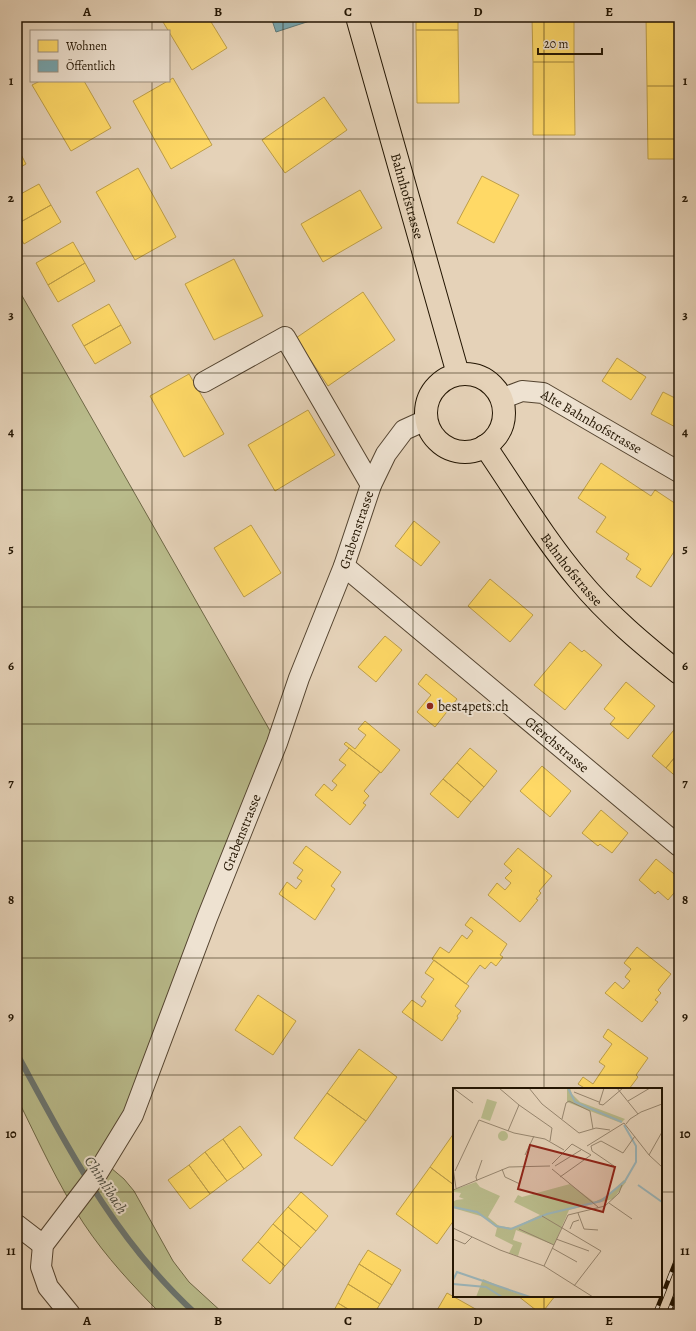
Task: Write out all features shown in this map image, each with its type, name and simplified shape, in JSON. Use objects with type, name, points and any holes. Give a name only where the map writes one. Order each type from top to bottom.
[{"type":"main road","name":"Bahnhofstrasse","points":[[357,17],[458,374]]},
{"type":"main road","points":[[458,374],[469,374],[488,382],[496,389],[501,399],[504,409],[500,430],[494,439],[475,451],[465,452],[449,448],[436,439],[429,430],[426,420],[426,408],[430,396],[436,386],[446,378],[458,374]]},
{"type":"main road","name":"Bahnhofstrasse","points":[[485,446],[559,555],[580,581],[617,620],[679,673]]},
{"type":"street","points":[[204,382],[285,337],[371,485]]},
{"type":"street","name":"Alte Bahnhofstrasse","points":[[501,399],[522,392],[543,393],[679,472]]},
{"type":"street","name":"Grabenstrasse","points":[[43,1245],[97,1174],[133,1115],[207,918],[277,743],[299,678],[344,566],[371,485],[386,454],[404,430],[426,420]]},
{"type":"street","name":"Gferchstrasse","points":[[344,566],[679,846]]},
{"type":"street","points":[[17,1225],[43,1245],[41,1266],[48,1287],[63,1311]]},
{"type":"green space","points":[[17,287],[277,743],[104,1162],[124,1179],[134,1191],[173,1261],[189,1282],[224,1314],[161,1314],[140,1293],[101,1248],[84,1224],[66,1194],[17,1098]]},
{"type":"building: Wohnen","points":[[160,17],[208,17],[227,48],[192,70],[170,34],[170,30],[168,30]]},
{"type":"building: Wohnen","points":[[416,17],[458,17],[458,30],[416,30]]},
{"type":"building: Wohnen","points":[[532,17],[574,17],[574,62],[533,62]]},
{"type":"building: Wohnen","points":[[646,17],[679,17],[679,86],[647,86]]},
{"type":"building: Wohnen","points":[[416,30],[458,30],[459,103],[417,103]]},
{"type":"building: Wohnen","points":[[533,62],[574,62],[575,135],[533,135]]},
{"type":"building: Wohnen","points":[[173,78],[212,145],[171,169],[133,101],[166,82],[170,82],[170,80]]},
{"type":"building: Wohnen","points":[[38,82],[85,82],[111,128],[71,151],[32,85]]},
{"type":"building: Wohnen","points":[[647,86],[679,86],[679,159],[648,159]]},
{"type":"building: Wohnen","points":[[324,97],[347,130],[285,173],[262,140]]},
{"type":"building: Wohnen","points":[[17,147],[26,164],[17,169]]},
{"type":"building: Wohnen","points":[[138,168],[176,237],[135,260],[96,192]]},
{"type":"building: Wohnen","points":[[482,176],[519,195],[494,243],[457,223]]},
{"type":"building: Wohnen","points":[[39,184],[51,205],[17,224],[17,196]]},
{"type":"building: Wohnen","points":[[360,190],[382,228],[323,262],[301,224]]},
{"type":"building: Wohnen","points":[[51,205],[61,222],[24,244],[17,231],[17,224]]},
{"type":"building: Wohnen","points":[[73,242],[85,263],[48,285],[36,263]]},
{"type":"building: Wohnen","points":[[234,259],[263,316],[214,340],[185,284]]},
{"type":"building: Wohnen","points":[[85,263],[95,281],[58,302],[48,285]]},
{"type":"building: Wohnen","points":[[363,292],[395,340],[328,386],[296,338]]},
{"type":"building: Wohnen","points":[[109,304],[121,325],[84,346],[72,325]]},
{"type":"building: Wohnen","points":[[121,325],[131,343],[95,364],[84,346]]},
{"type":"building: Wohnen","points":[[617,358],[646,377],[631,400],[602,381]]},
{"type":"building: Wohnen","points":[[189,374],[224,434],[184,457],[150,396]]},
{"type":"building: Wohnen","points":[[663,392],[679,400],[679,429],[651,414]]},
{"type":"building: Wohnen","points":[[308,410],[335,455],[275,491],[248,445]]},
{"type":"building: Wohnen","points":[[601,463],[651,496],[655,490],[679,506],[679,544],[651,587],[636,577],[641,569],[626,559],[629,554],[596,532],[606,517],[578,498]]},
{"type":"building: Wohnen","points":[[414,521],[440,542],[421,566],[395,546]]},
{"type":"building: Wohnen","points":[[251,525],[281,573],[244,597],[214,548]]},
{"type":"building: Wohnen","points":[[490,579],[533,615],[510,642],[468,606]]},
{"type":"building: Wohnen","points":[[385,636],[402,650],[376,682],[358,667]]},
{"type":"building: Wohnen","points":[[570,642],[582,652],[584,650],[602,665],[565,710],[534,685]]},
{"type":"building: Wohnen","points":[[426,674],[457,699],[435,727],[417,712],[431,695],[418,684]]},
{"type":"building: Wohnen","points":[[626,682],[655,706],[628,739],[610,724],[615,718],[604,709]]},
{"type":"building: Wohnen","points":[[365,721],[400,750],[381,773],[344,744],[346,742],[355,749],[366,735],[358,729]]},
{"type":"building: Wohnen","points":[[679,724],[679,752],[666,768],[652,756]]},
{"type":"building: Wohnen","points":[[349,748],[380,772],[364,791],[369,796],[363,803],[366,805],[350,825],[315,795],[324,784],[332,791],[337,785],[332,781],[346,765],[339,760]]},
{"type":"building: Wohnen","points":[[470,748],[497,771],[484,787],[457,763]]},
{"type":"building: Wohnen","points":[[679,752],[679,779],[666,768]]},
{"type":"building: Wohnen","points":[[457,763],[484,787],[471,802],[443,779]]},
{"type":"building: Wohnen","points":[[542,766],[571,791],[550,817],[520,791]]},
{"type":"building: Wohnen","points":[[443,779],[471,802],[458,818],[430,794]]},
{"type":"building: Wohnen","points":[[601,810],[628,833],[612,853],[600,844],[598,846],[582,833]]},
{"type":"building: Wohnen","points":[[306,846],[341,872],[331,886],[335,889],[315,920],[279,894],[287,882],[296,889],[302,881],[297,878],[303,870],[293,863]]},
{"type":"building: Wohnen","points":[[518,848],[552,876],[539,891],[541,893],[536,899],[538,900],[520,922],[488,895],[497,883],[505,890],[511,883],[505,878],[512,871],[504,864]]},
{"type":"building: Wohnen","points":[[656,859],[679,878],[679,887],[668,900],[658,891],[655,894],[639,880]]},
{"type":"building: Wohnen","points":[[471,917],[507,944],[500,955],[503,957],[496,966],[491,962],[485,969],[480,965],[466,984],[432,959],[440,947],[449,953],[462,935],[467,939],[473,931],[465,925]]},
{"type":"building: Wohnen","points":[[637,947],[671,974],[658,990],[661,993],[655,1000],[658,1002],[642,1022],[605,993],[615,982],[623,989],[630,981],[625,977],[631,969],[624,963]]},
{"type":"building: Wohnen","points":[[434,960],[469,986],[455,1006],[461,1011],[457,1016],[458,1018],[442,1041],[402,1012],[412,1000],[422,1007],[426,1001],[421,997],[434,979],[425,973]]},
{"type":"building: Wohnen","points":[[258,995],[296,1021],[273,1055],[235,1030]]},
{"type":"building: Wohnen","points":[[608,1029],[648,1058],[636,1075],[638,1077],[630,1088],[584,1088],[578,1084],[583,1077],[593,1084],[605,1066],[599,1062],[612,1044],[603,1037]]},
{"type":"building: Wohnen","points":[[359,1049],[397,1077],[366,1121],[327,1093]]},
{"type":"building: Wohnen","points":[[327,1093],[366,1121],[332,1166],[294,1138]]},
{"type":"building: Wohnen","points":[[240,1126],[262,1155],[244,1169],[223,1139]]},
{"type":"building: Wohnen","points":[[453,1134],[453,1184],[430,1167]]},
{"type":"building: Wohnen","points":[[223,1139],[244,1169],[227,1181],[205,1152]]},
{"type":"building: Wohnen","points":[[205,1152],[227,1181],[210,1194],[189,1165]]},
{"type":"building: Wohnen","points":[[189,1165],[210,1194],[190,1209],[168,1180]]},
{"type":"building: Wohnen","points":[[430,1167],[453,1184],[453,1221],[437,1244],[396,1214]]},
{"type":"building: Wohnen","points":[[301,1192],[328,1216],[316,1231],[288,1207]]},
{"type":"building: Wohnen","points":[[288,1207],[316,1231],[301,1248],[273,1224]]},
{"type":"building: Wohnen","points":[[273,1224],[301,1248],[285,1266],[258,1242]]},
{"type":"building: Wohnen","points":[[258,1242],[285,1266],[270,1284],[242,1260]]},
{"type":"building: Wohnen","points":[[368,1250],[401,1270],[392,1285],[359,1264]]},
{"type":"building: Wohnen","points":[[359,1264],[392,1285],[380,1304],[348,1284]]},
{"type":"building: Wohnen","points":[[348,1284],[380,1304],[374,1314],[356,1314],[338,1303]]},
{"type":"building: Wohnen","points":[[447,1293],[479,1311],[478,1314],[439,1314],[436,1312]]},
{"type":"building: Wohnen","points":[[519,1297],[554,1297],[541,1314]]},
{"type":"building: Wohnen","points":[[338,1303],[356,1314],[332,1314]]},
{"type":"building: Öffentlich","points":[[271,17],[322,17],[276,32]]},
{"type":"waterway","name":"Chimlibach","points":[[17,1054],[55,1124],[95,1192],[117,1224],[167,1285],[196,1314]]},
{"type":"railway","points":[[662,1296],[679,1253]]},
{"type":"railway","points":[[668,1314],[679,1286]]},
{"type":"railway","points":[[655,1314],[662,1297]]},
{"type":"place","name":"best4pets.ch","points":[[430,706]]}]
